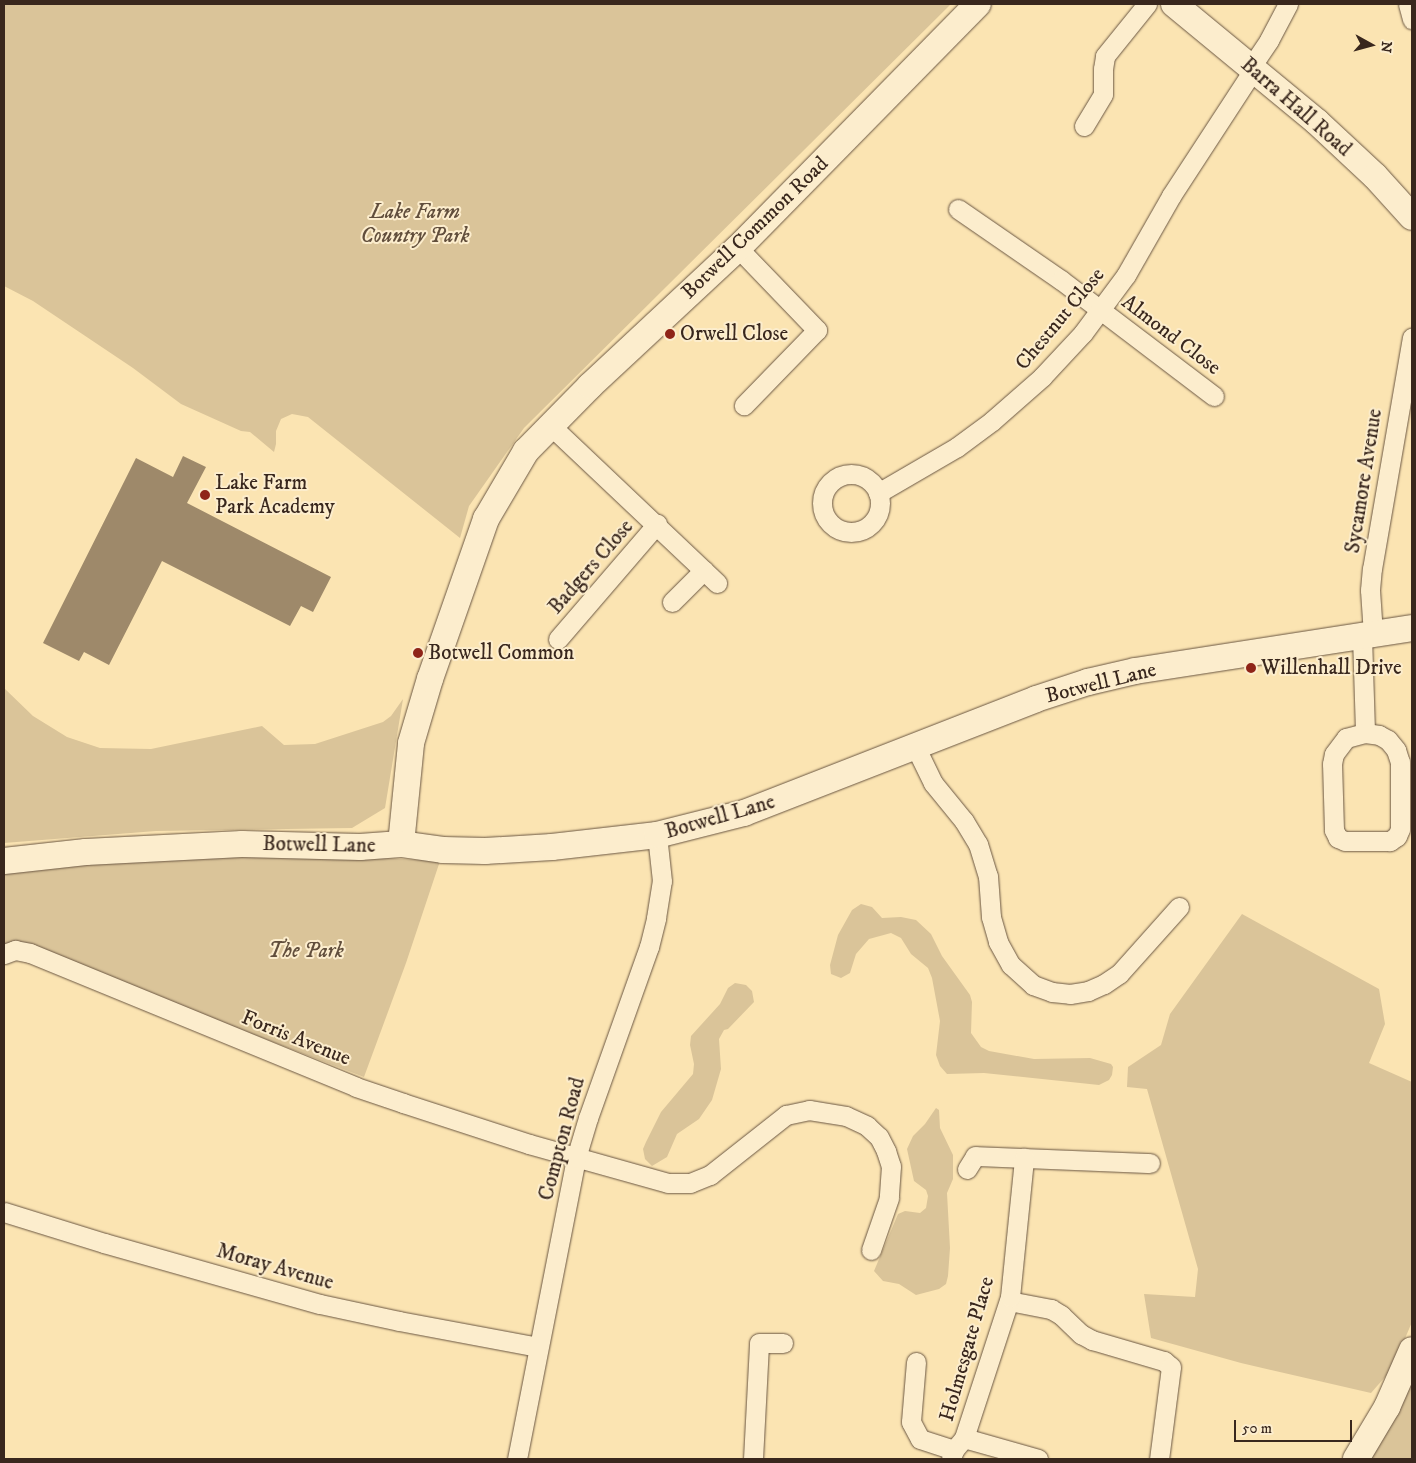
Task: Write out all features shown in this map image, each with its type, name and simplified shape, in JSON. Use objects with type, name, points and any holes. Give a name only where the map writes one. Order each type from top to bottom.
[{"type":"street","name":"Botwell Common Road","points":[[401,844],[411,744],[430,679],[470,560],[486,519],[526,451],[550,425],[738,248],[978,4]]},
{"type":"street","points":[[1084,126],[1104,94],[1102,69],[1105,56],[1146,4]]},
{"type":"street","name":"Barra Hall Road","points":[[1174,4],[1352,154],[1412,217]]},
{"type":"street","name":"Chestnut Close","points":[[878,493],[957,447],[1019,399],[1066,352],[1101,311],[1126,275],[1171,196],[1278,25],[1288,4]]},
{"type":"street","points":[[1408,4],[1412,19]]},
{"type":"street","name":"Almond Close","points":[[958,210],[1061,280],[1214,396]]},
{"type":"street","points":[[738,248],[817,330],[744,405]]},
{"type":"street","name":"Sycamore Avenue","points":[[1366,733],[1368,635],[1372,568],[1412,337]]},
{"type":"street","name":"Badgers Close","points":[[550,425],[710,576],[672,602]]},
{"type":"street","name":"Badgers Close","points":[[558,639],[657,524]]},
{"type":"street","name":"Botwell Lane","points":[[4,861],[86,852],[197,846],[369,847],[401,844],[443,850],[486,851],[552,847],[657,835],[744,813],[1036,700],[1088,682],[1135,671],[1412,628]]},
{"type":"street","points":[[1366,733],[1379,735],[1388,740],[1396,750],[1400,762],[1400,829],[1397,836],[1390,841],[1345,841],[1338,838],[1334,830],[1332,764],[1334,754],[1346,738],[1366,733]]},
{"type":"street","points":[[916,748],[933,783],[964,821],[978,844],[988,876],[991,917],[998,942],[1014,969],[1033,985],[1052,992],[1070,994],[1088,991],[1104,984],[1119,974],[1179,907]]},
{"type":"street","name":"Compton Road","points":[[517,1459],[576,1158],[588,1118],[649,947],[656,918],[662,881],[657,835]]},
{"type":"street","name":"Forris Avenue","points":[[4,954],[15,950],[30,954],[356,1086],[484,1130],[668,1183],[690,1183],[716,1171],[786,1115],[809,1110],[846,1116],[867,1126],[879,1137],[891,1166],[889,1198],[871,1250]]},
{"type":"street","points":[[967,1169],[975,1156],[1150,1163]]},
{"type":"street","name":"Holmesgate Place","points":[[956,1449],[1009,1301],[1024,1158]]},
{"type":"street","name":"Moray Avenue","points":[[4,1212],[104,1243],[320,1304],[398,1321],[538,1346]]},
{"type":"street","points":[[1009,1301],[1051,1309],[1061,1315],[1081,1334],[1092,1340],[1164,1361],[1171,1367],[1159,1459]]},
{"type":"street","points":[[753,1459],[759,1343],[783,1343]]},
{"type":"street","points":[[1356,1459],[1387,1408],[1412,1350]]},
{"type":"street","points":[[916,1362],[911,1422],[920,1439],[956,1449],[1038,1459]]},
{"type":"green space","name":"Lake Farm Country Park","points":[[4,4],[951,4],[524,428],[469,506],[460,538],[308,417],[292,414],[281,419],[276,431],[274,452],[250,432],[241,431],[181,404],[133,368],[33,301],[4,286]]},
{"type":"green space","points":[[4,688],[33,716],[67,737],[100,748],[151,749],[262,726],[284,745],[315,744],[383,722],[391,716],[403,699],[385,808],[352,828],[156,831],[4,843]]},
{"type":"green space","name":"The Park","points":[[305,854],[440,861],[406,963],[364,1077],[16,943],[4,946],[4,871],[128,857]]},
{"type":"green space","points":[[861,904],[872,907],[882,918],[901,917],[916,920],[931,934],[942,956],[970,995],[972,1002],[971,1033],[981,1047],[989,1051],[1034,1059],[1090,1058],[1111,1064],[1113,1067],[1112,1075],[1109,1080],[1099,1085],[984,1073],[947,1074],[940,1066],[936,1055],[940,1021],[932,978],[928,968],[911,954],[901,938],[891,933],[869,939],[856,954],[850,973],[841,978],[831,974],[830,965],[838,935],[852,910]]},
{"type":"green space","points":[[1242,914],[1379,989],[1385,1024],[1369,1063],[1412,1082],[1412,1322],[1392,1369],[1371,1393],[1241,1363],[1151,1338],[1144,1294],[1195,1297],[1198,1269],[1147,1089],[1127,1087],[1128,1067],[1161,1045],[1170,1014]]},
{"type":"green space","points":[[735,983],[746,985],[752,991],[754,1002],[728,1029],[724,1030],[719,1039],[721,1069],[712,1100],[699,1119],[677,1134],[667,1157],[652,1166],[645,1159],[643,1149],[661,1112],[693,1074],[694,1064],[690,1045],[691,1036],[720,1004],[728,988]]},
{"type":"green space","points":[[936,1108],[939,1110],[940,1128],[953,1155],[953,1179],[947,1193],[950,1248],[948,1276],[946,1284],[939,1289],[916,1295],[899,1284],[883,1281],[874,1271],[898,1214],[905,1211],[920,1213],[926,1208],[928,1196],[926,1190],[914,1181],[907,1149],[913,1136],[925,1124]]},
{"type":"green space","points":[[1412,1364],[1412,1459],[1363,1459]]},
{"type":"building","points":[[183,456],[206,467],[187,503],[331,577],[313,612],[301,606],[290,626],[162,561],[109,665],[84,652],[79,661],[43,643],[136,458],[173,477]]},
{"type":"place","name":"Orwell Close","points":[[670,334]]},
{"type":"place","name":"Lake Farm Park Academy","points":[[205,495]]},
{"type":"place","name":"Botwell Common","points":[[418,653]]},
{"type":"place","name":"Willenhall Drive","points":[[1251,668]]}]
